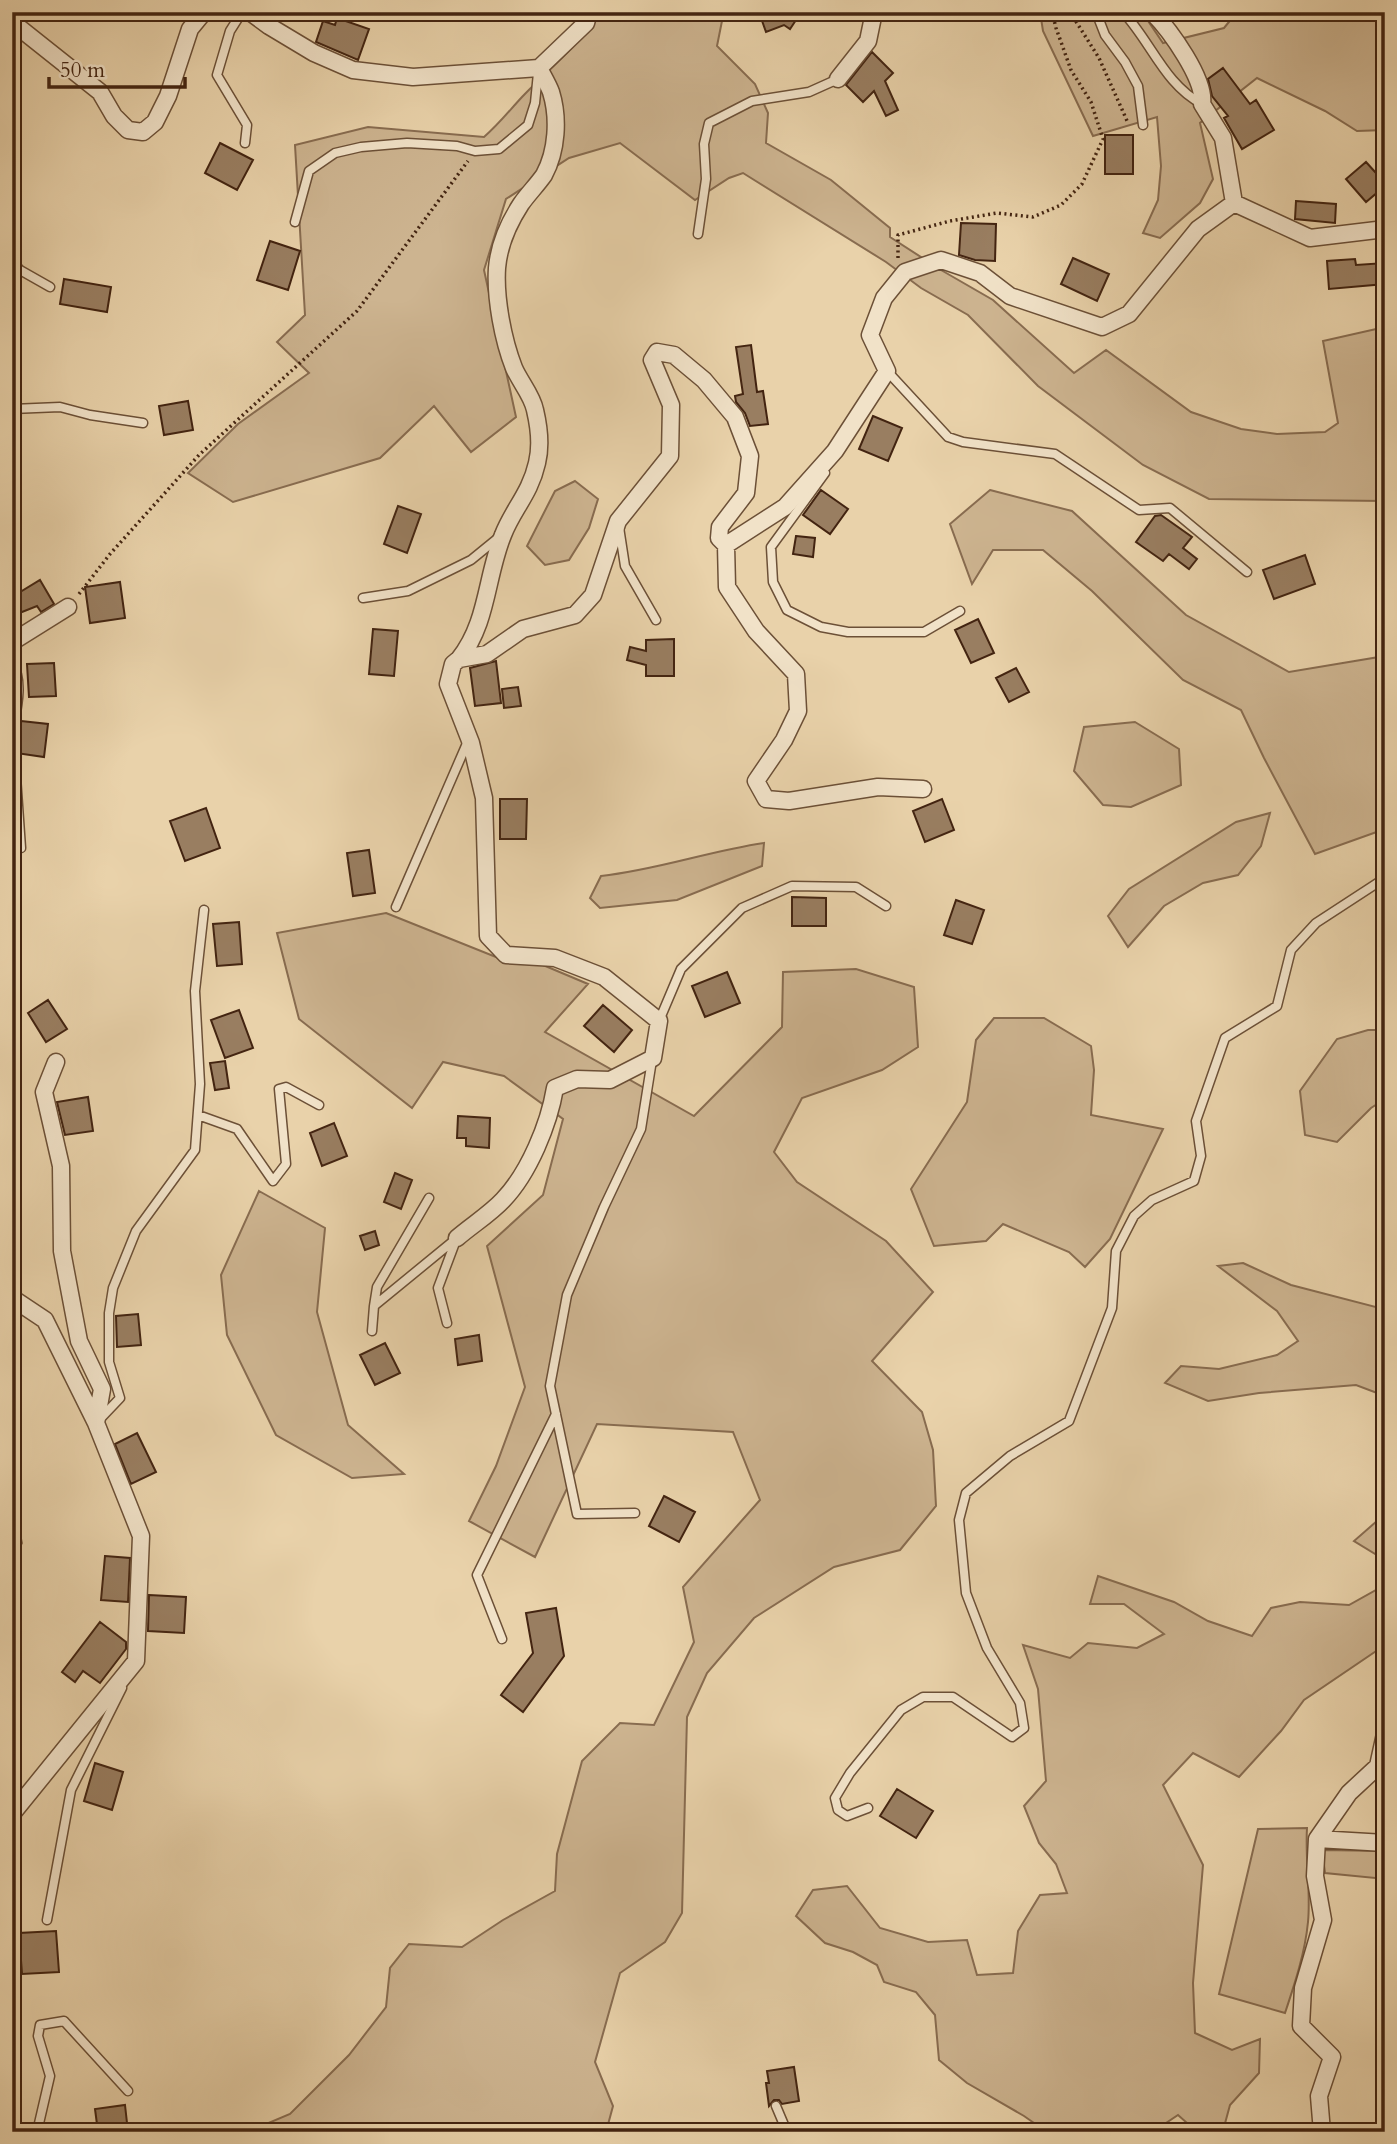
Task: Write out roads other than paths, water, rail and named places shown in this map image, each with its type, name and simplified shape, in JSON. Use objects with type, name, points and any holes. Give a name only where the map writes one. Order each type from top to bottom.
[{"type":"street","points":[[12,22],[100,92],[114,116],[128,130],[143,132],[155,122],[168,96],[190,29],[204,12]]},
{"type":"street","points":[[250,12],[314,53],[353,70],[412,76],[539,68],[586,23],[589,12]]},
{"type":"street","points":[[838,79],[867,41],[874,12]]},
{"type":"street","points":[[1153,12],[1165,25],[1199,80],[1203,95],[1202,104],[1223,138],[1234,203]]},
{"type":"street","points":[[457,1238],[505,1199],[531,1160],[551,1112],[555,1088],[577,1079],[610,1080],[653,1058],[659,1021],[604,977],[555,958],[506,955],[488,936],[484,798],[469,738],[448,684],[453,664],[465,651],[480,623],[503,534],[529,490],[538,461],[539,433],[535,407],[514,368],[502,328],[497,271],[500,246],[510,224],[544,175],[554,153],[555,121],[551,92],[539,68]]},
{"type":"street","points":[[1234,203],[1310,239],[1385,229]]},
{"type":"street","points":[[726,545],[785,507],[835,451],[887,371],[870,335],[884,298],[905,272],[941,260],[980,273],[1010,296],[1102,327],[1129,314],[1198,229],[1234,203]]},
{"type":"street","points":[[459,659],[487,654],[523,629],[575,615],[593,595],[618,521],[670,456],[671,405],[652,360],[657,352],[674,355],[704,380],[735,417],[750,456],[746,493],[720,527],[719,538],[726,545],[727,587],[755,631],[796,674],[798,711],[784,740],[756,781],[766,799],[789,801],[878,788],[923,789]]},
{"type":"street","points":[[12,642],[68,607]]},
{"type":"street","points":[[55,1062],[44,1092],[61,1166],[62,1251],[79,1341],[102,1389],[96,1423]]},
{"type":"street","points":[[12,1298],[45,1320],[96,1423],[141,1536],[136,1661],[12,1814]]},
{"type":"street","points":[[1322,2132],[1319,2096],[1332,2057],[1301,2026],[1303,1988],[1322,1920],[1315,1876],[1317,1839],[1349,1793],[1378,1766],[1385,1734]]},
{"type":"street","points":[[1317,1839],[1385,1843]]},
{"type":"lane","points":[[242,12],[230,31],[217,75],[247,125],[245,143]]},
{"type":"lane","points":[[1096,12],[1105,35],[1125,62],[1138,86],[1143,125]]},
{"type":"lane","points":[[1123,12],[1170,78],[1188,97],[1202,104]]},
{"type":"lane","points":[[295,222],[309,171],[335,153],[360,146],[407,144],[457,146],[475,151],[499,149],[528,125],[535,103],[539,68]]},
{"type":"lane","points":[[698,234],[706,179],[704,144],[709,123],[752,100],[808,92],[838,79]]},
{"type":"lane","points":[[12,262],[20,270],[50,287]]},
{"type":"lane","points":[[887,371],[948,437],[963,442],[1055,454],[1139,510],[1170,508],[1247,572]]},
{"type":"lane","points":[[12,409],[60,407],[90,415],[143,423]]},
{"type":"lane","points":[[835,451],[829,468],[771,547],[773,582],[787,610],[821,627],[848,632],[924,632],[960,611]]},
{"type":"lane","points":[[618,521],[625,566],[656,620]]},
{"type":"lane","points":[[363,598],[408,591],[471,560],[503,534]]},
{"type":"lane","points":[[12,663],[18,679],[12,736]]},
{"type":"lane","points":[[396,907],[469,738]]},
{"type":"lane","points":[[12,763],[16,777],[21,848]]},
{"type":"lane","points":[[868,1808],[847,1816],[838,1810],[835,1798],[850,1773],[901,1710],[923,1697],[953,1697],[1012,1737],[1024,1728],[1020,1703],[987,1648],[966,1593],[959,1520],[967,1493],[1010,1456],[1069,1421],[1112,1308],[1116,1251],[1134,1216],[1152,1200],[1194,1181],[1201,1156],[1196,1121],[1225,1038],[1277,1006],[1291,950],[1316,923],[1385,878]]},
{"type":"lane","points":[[659,1021],[681,969],[742,908],[792,886],[856,887],[886,906]]},
{"type":"lane","points":[[96,1423],[120,1398],[109,1362],[109,1313],[113,1288],[136,1231],[195,1150],[200,1084],[195,991],[204,910]]},
{"type":"lane","points":[[635,1513],[577,1514],[550,1386],[567,1295],[641,1129],[653,1058]]},
{"type":"lane","points":[[198,1115],[237,1129],[273,1181],[286,1164],[279,1089],[286,1087],[319,1105]]},
{"type":"lane","points":[[372,1331],[377,1287],[429,1198]]},
{"type":"lane","points":[[374,1306],[457,1238]]},
{"type":"lane","points":[[447,1323],[438,1288],[457,1238]]},
{"type":"lane","points":[[502,1639],[477,1575],[556,1413]]},
{"type":"lane","points":[[47,1920],[71,1790],[136,1661]]},
{"type":"lane","points":[[37,2132],[50,2076],[38,2036],[40,2025],[64,2021],[128,2091]]},
{"type":"lane","points":[[776,2106],[787,2132]]}]
